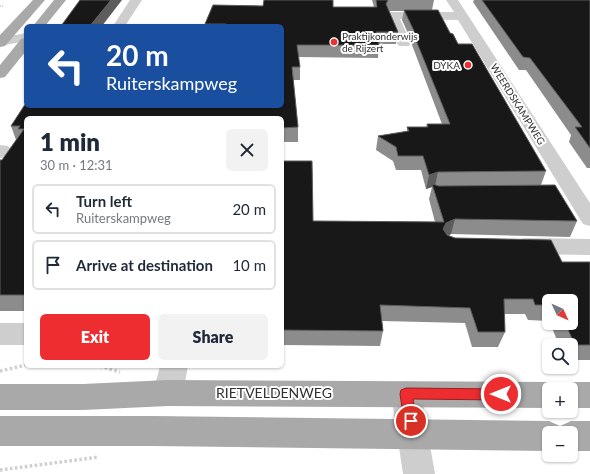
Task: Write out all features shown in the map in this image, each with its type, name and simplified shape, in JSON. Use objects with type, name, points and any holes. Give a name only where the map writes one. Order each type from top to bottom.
[{"type":"main road","points":[[0,42],[39,0]]},
{"type":"main road","points":[[41,24],[60,0]]},
{"type":"main road","points":[[0,74],[24,44]]},
{"type":"main road","name":"RIETVELDENWEG","points":[[0,397],[83,397],[171,379],[406,394],[542,394]]},
{"type":"main road","points":[[578,395],[590,395]]},
{"type":"main road","points":[[0,431],[153,431],[542,436]]},
{"type":"main road","points":[[578,436],[590,436]]},
{"type":"street","points":[[120,24],[136,0]]},
{"type":"street","name":"WEERDSKAMPWEG","points":[[452,0],[590,219]]},
{"type":"street","points":[[404,43],[392,15],[462,16]]},
{"type":"street","points":[[442,16],[448,28]]},
{"type":"street","points":[[0,42],[24,37]]},
{"type":"street","points":[[550,193],[573,192]]},
{"type":"street","points":[[505,246],[590,247]]},
{"type":"street","points":[[0,334],[24,334]]},
{"type":"street","points":[[406,394],[419,474]]},
{"type":"path","points":[[0,371],[24,365]]},
{"type":"building","points":[[80,0],[111,0],[92,24],[62,24]]},
{"type":"building","points":[[264,0],[333,0],[333,7],[377,7],[376,0],[388,0],[386,4],[398,32],[376,32],[379,45],[297,45],[300,67],[292,67],[298,127],[284,128],[284,116],[24,116],[24,129],[18,129],[20,126],[11,126],[24,106],[24,108],[284,108],[284,24],[205,24],[213,5],[263,6]]},
{"type":"building","points":[[482,0],[590,0],[590,148],[575,127],[582,127],[530,58],[523,57]]},
{"type":"building","points":[[404,10],[438,10],[450,33],[453,34],[458,44],[472,44],[546,171],[438,172],[429,175],[423,156],[398,156],[396,147],[378,136],[409,131],[407,127],[428,127],[427,124],[450,124],[413,33],[414,31]]},
{"type":"building","points":[[24,129],[24,295],[0,295],[0,160],[2,160]]},
{"type":"building","points":[[284,161],[312,161],[313,221],[444,222],[432,184],[439,186],[555,185],[577,221],[455,219],[446,223],[443,229],[447,235],[455,238],[551,240],[562,262],[590,262],[590,345],[578,345],[578,338],[572,338],[568,330],[578,330],[578,294],[542,294],[542,305],[535,305],[533,299],[504,299],[505,332],[478,332],[470,308],[380,305],[383,331],[284,330]]},
{"type":"place","name":"Praktijkonderwijs de Rijzert","points":[[334,42]]},
{"type":"place","name":"DYKA","points":[[468,65]]},
{"type":"route","points":[[411,421],[406,394],[501,394]]}]
